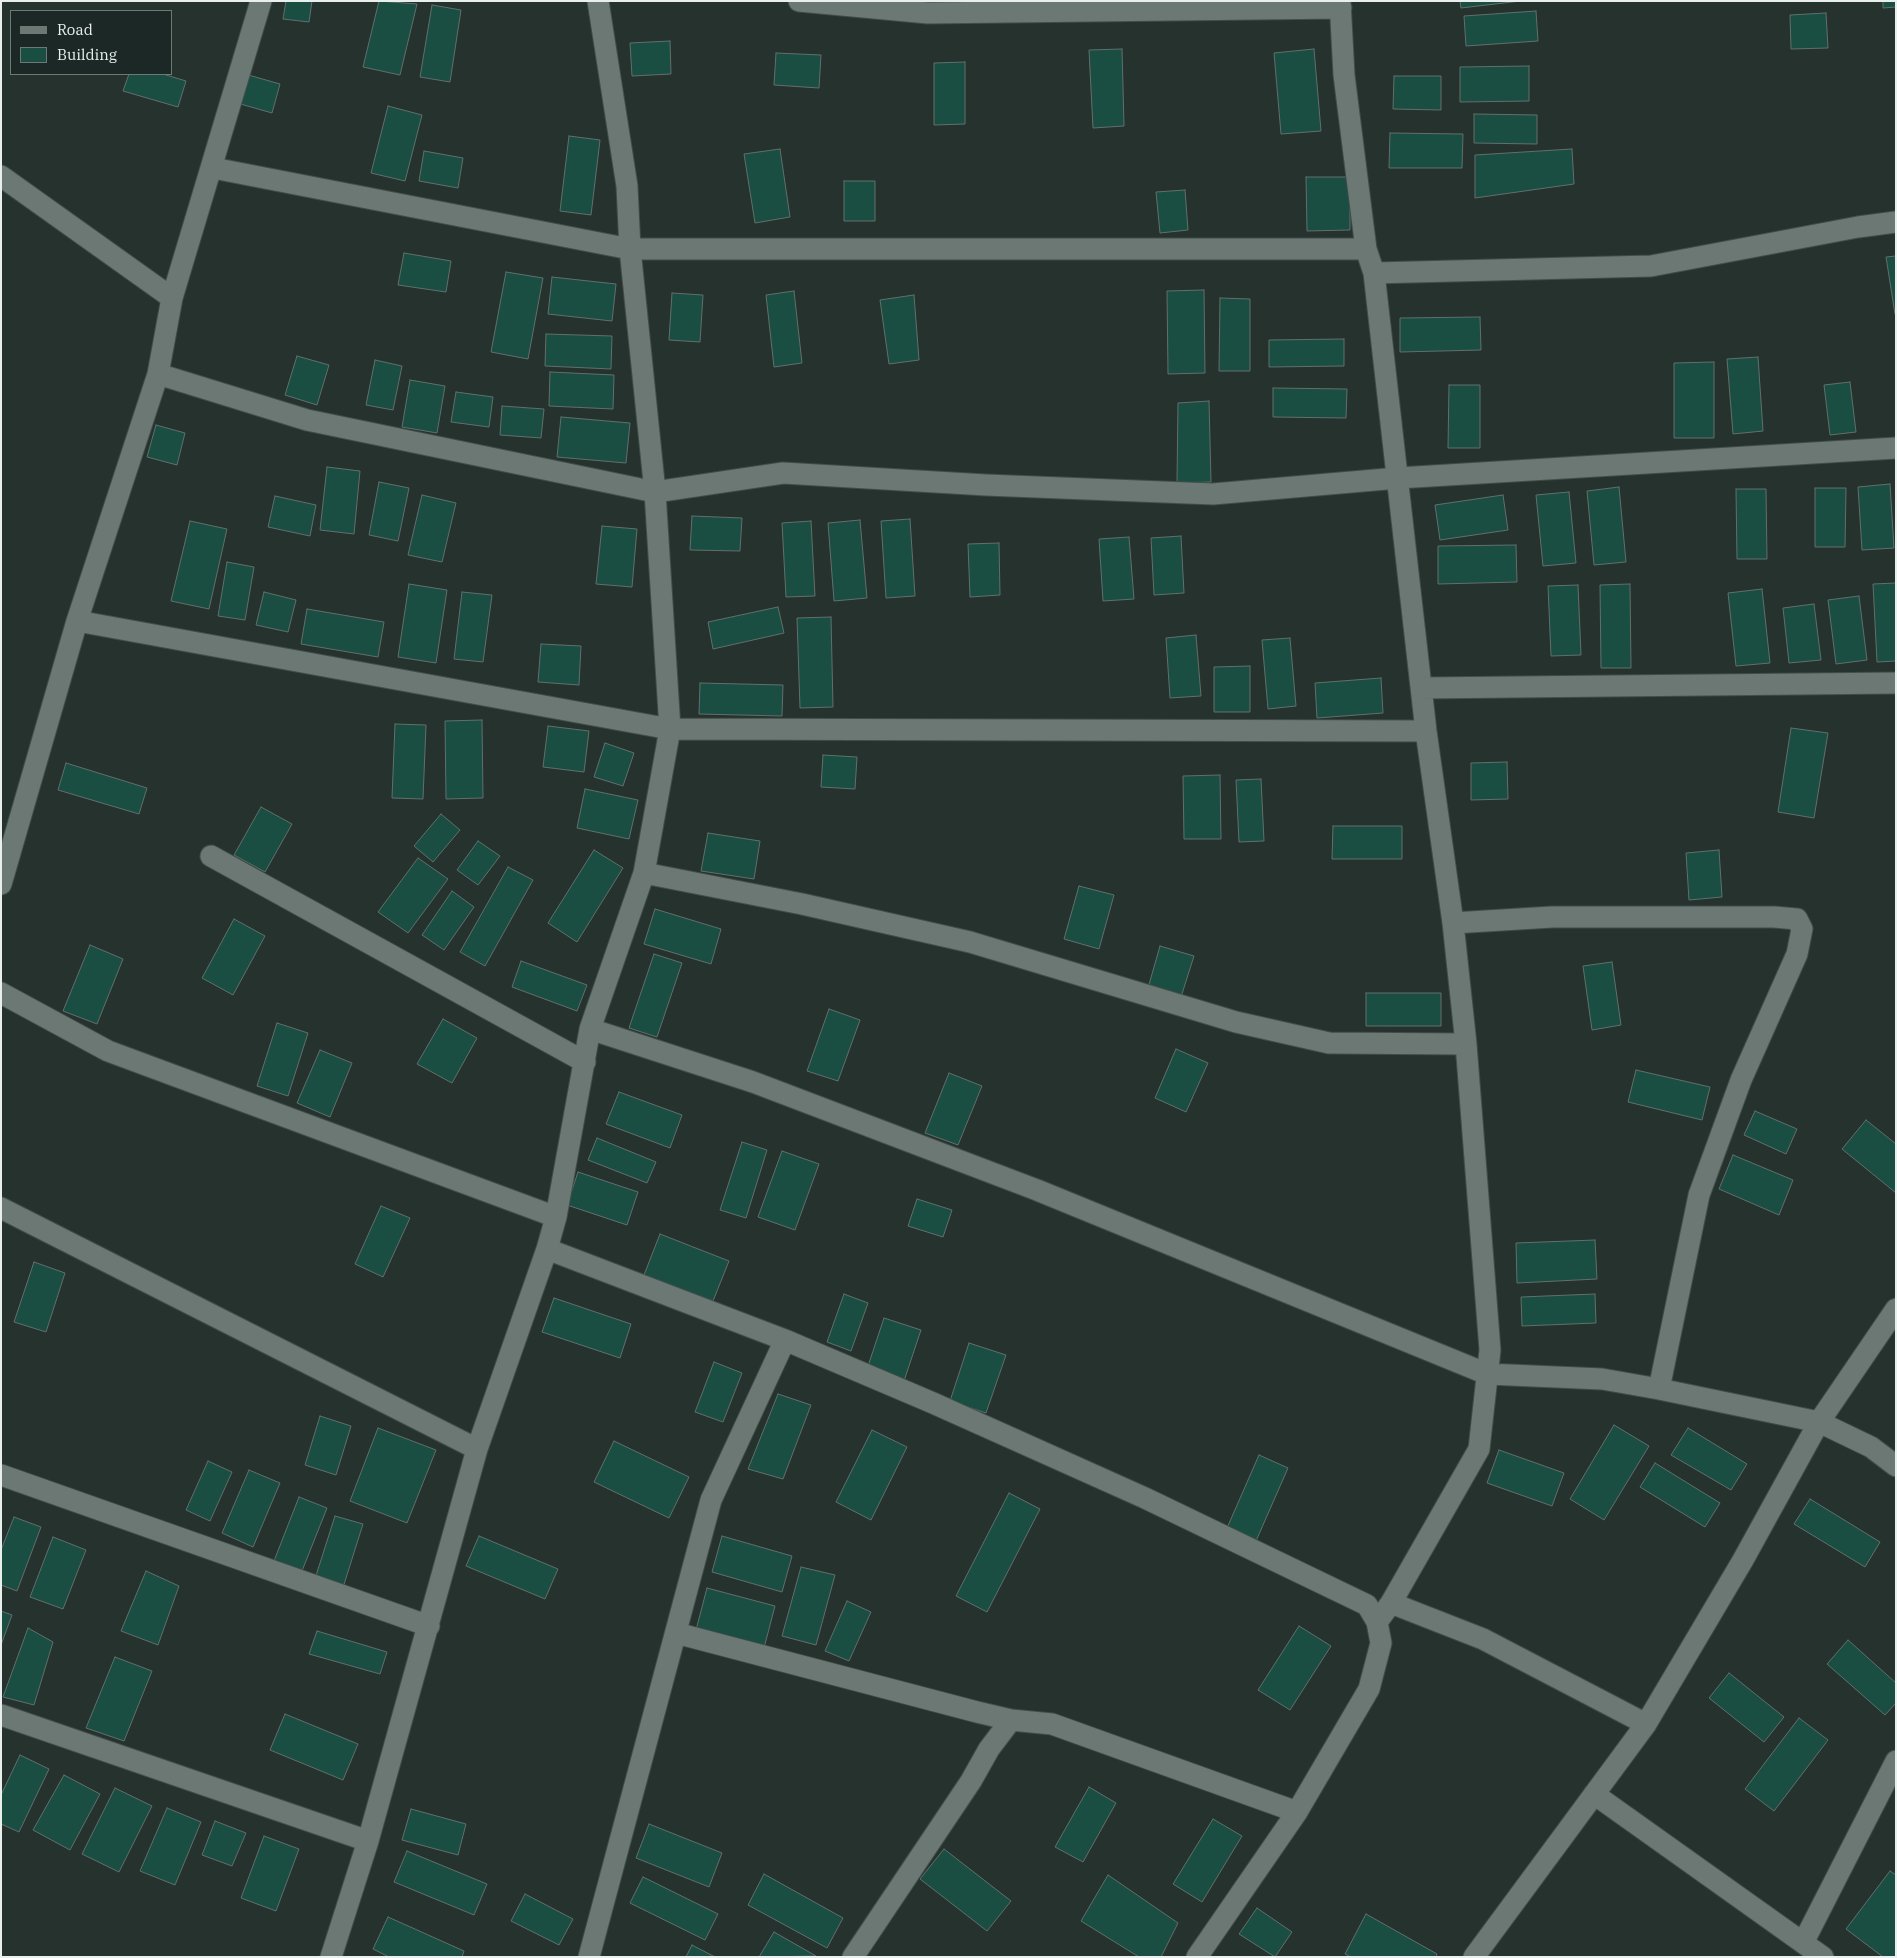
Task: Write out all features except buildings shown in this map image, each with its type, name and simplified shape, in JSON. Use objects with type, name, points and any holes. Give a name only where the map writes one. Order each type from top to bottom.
[{"type":"street","points":[[1,884],[77,621],[158,374],[172,298],[260,1]]},
{"type":"street","points":[[331,1957],[368,1841],[429,1626],[476,1449],[547,1249],[556,1217],[590,1029],[644,873],[670,729],[655,492],[630,249],[626,186],[598,1]]},
{"type":"street","points":[[799,1],[928,13],[1341,4],[1344,75],[1366,248],[1374,273],[1426,731],[1466,1044],[1490,1350],[1479,1449],[1391,1603],[1377,1622]]},
{"type":"street","points":[[212,168],[630,249],[1366,248]]},
{"type":"street","points":[[1,176],[172,298]]},
{"type":"street","points":[[1374,273],[1498,272],[1650,266],[1858,227],[1896,222]]},
{"type":"street","points":[[158,374],[307,420],[655,492],[783,472],[986,485],[1213,494],[1398,478],[1896,448]]},
{"type":"street","points":[[77,621],[670,729],[1426,731]]},
{"type":"street","points":[[1421,688],[1896,683]]},
{"type":"street","points":[[211,856],[585,1062]]},
{"type":"street","points":[[644,873],[802,904],[970,942],[1236,1022],[1329,1043],[1466,1044]]},
{"type":"street","points":[[1452,923],[1552,917],[1774,917],[1797,919],[1802,929],[1797,954],[1741,1080],[1699,1195],[1660,1388]]},
{"type":"street","points":[[1,993],[108,1050],[556,1217]]},
{"type":"street","points":[[590,1029],[753,1082],[1037,1190],[1487,1374],[1602,1379],[1660,1388],[1819,1422],[1871,1447],[1896,1466]]},
{"type":"street","points":[[1,1208],[476,1449]]},
{"type":"street","points":[[547,1249],[785,1340],[1145,1498],[1367,1605],[1377,1622],[1381,1643],[1369,1689],[1298,1812],[1197,1957]]},
{"type":"street","points":[[1474,1957],[1646,1724],[1743,1560],[1819,1422],[1896,1309]]},
{"type":"street","points":[[590,1957],[711,1500],[785,1340]]},
{"type":"street","points":[[1,1475],[429,1626]]},
{"type":"street","points":[[1391,1603],[1483,1639],[1646,1724]]},
{"type":"street","points":[[676,1633],[977,1712],[1011,1720],[1052,1724],[1298,1812]]},
{"type":"street","points":[[977,1712],[989,1749]]},
{"type":"street","points":[[1,1715],[368,1841]]},
{"type":"street","points":[[854,1957],[971,1780],[989,1749],[1011,1720]]},
{"type":"street","points":[[1803,1943],[1896,1761]]},
{"type":"street","points":[[1594,1794],[1823,1957]]}]
